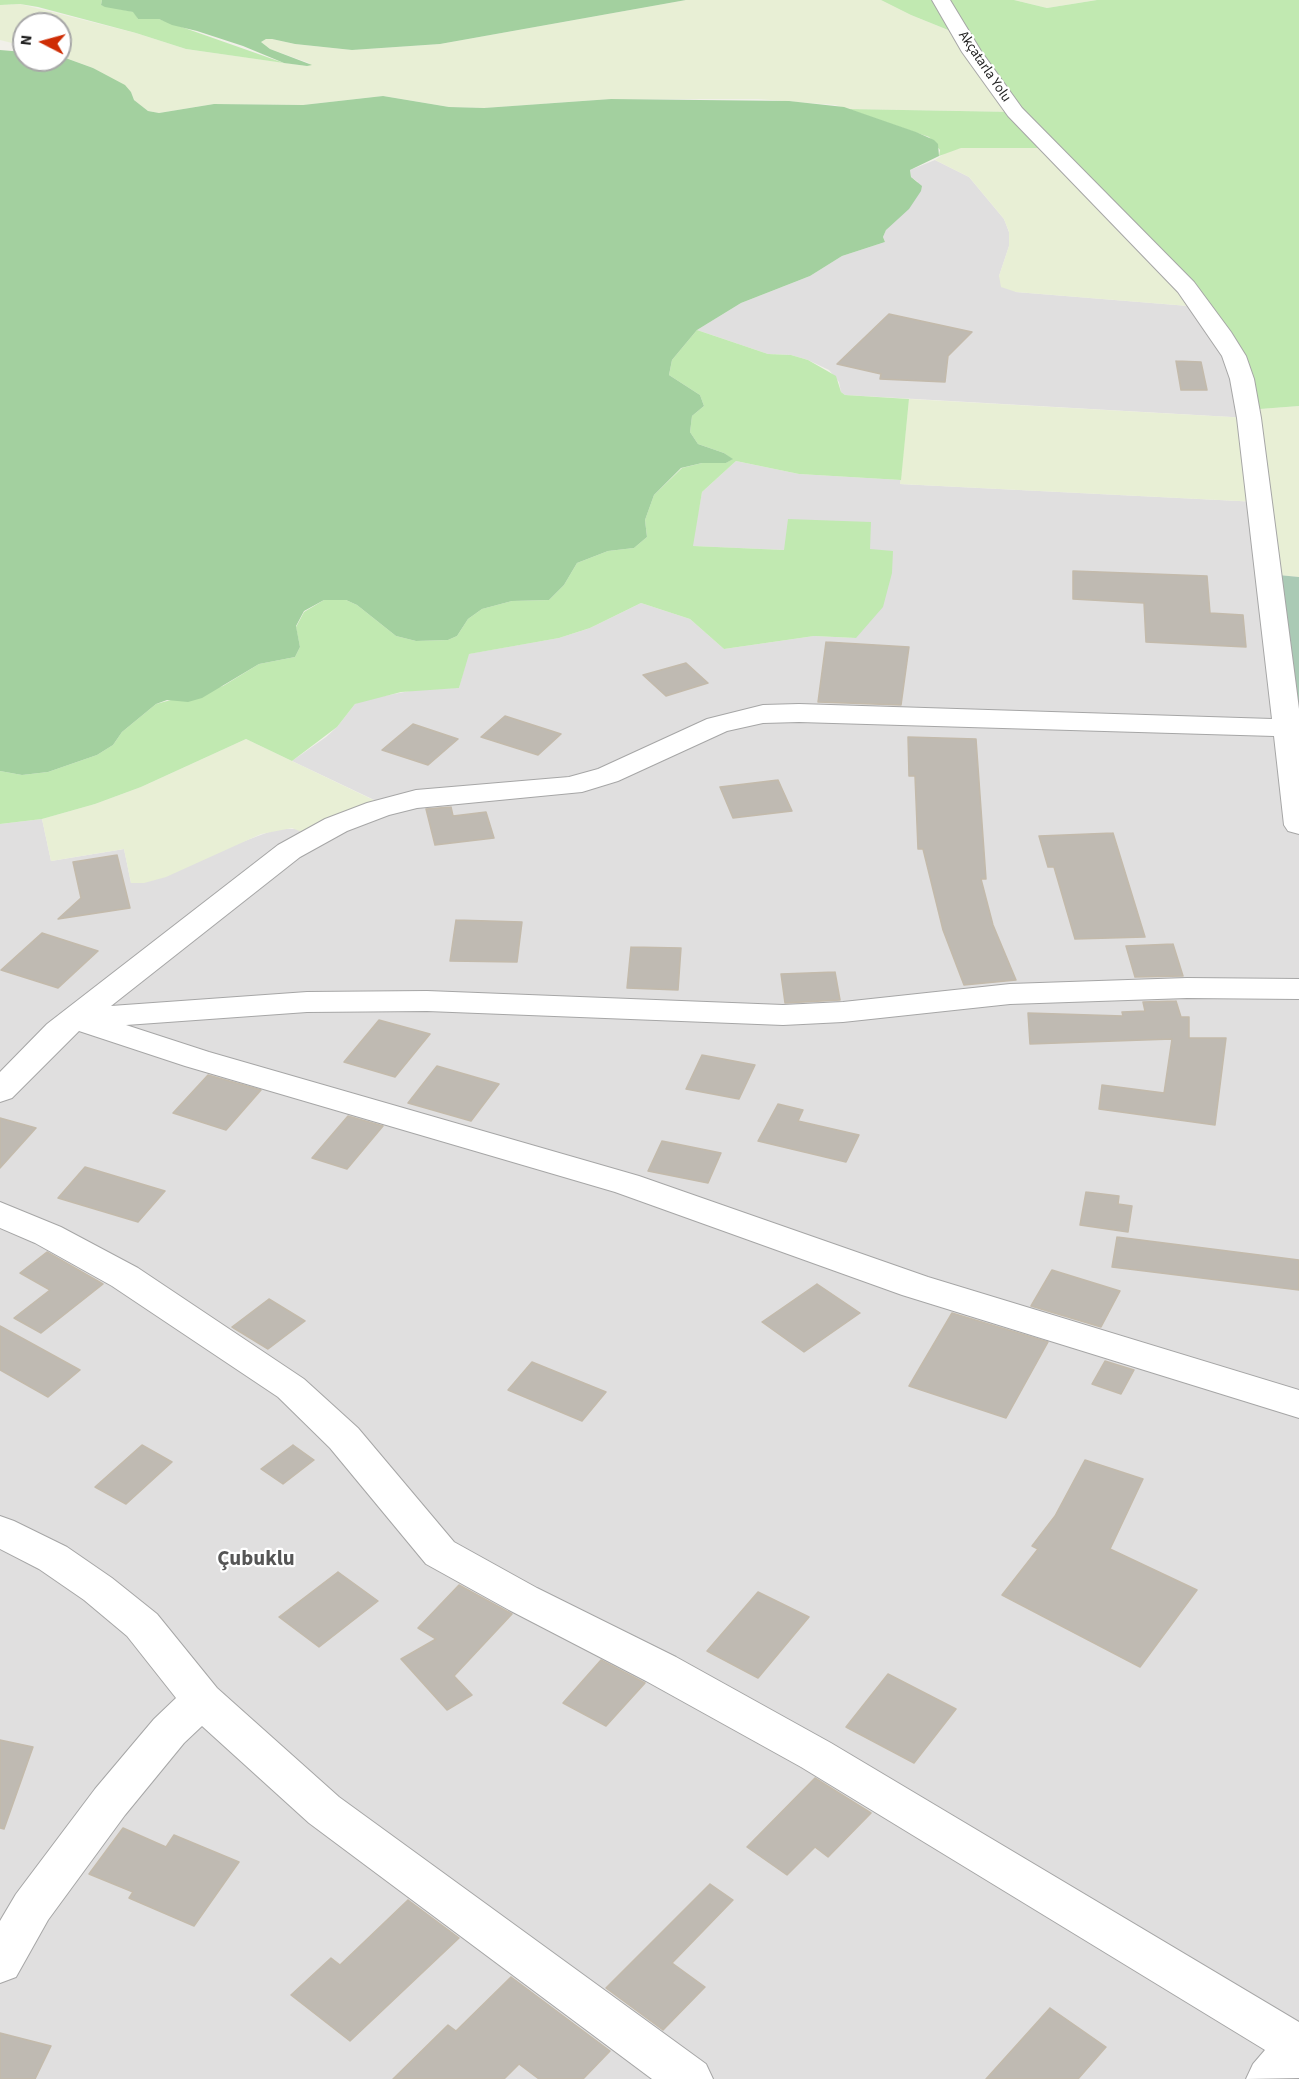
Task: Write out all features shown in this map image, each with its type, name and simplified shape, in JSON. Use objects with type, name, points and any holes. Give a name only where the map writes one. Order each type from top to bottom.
[{"type":"street","name":"Akçatarla Yolu","points":[[940,0],[1015,112],[1186,287],[1223,337],[1234,356],[1242,379],[1249,418],[1299,825]]},
{"type":"street","points":[[0,1091],[59,1031],[289,851],[336,825],[378,809],[416,799],[572,786],[608,775],[717,725],[763,714],[799,713],[1286,728]]},
{"type":"street","points":[[74,1019],[307,1002],[427,1001],[783,1015],[843,1012],[1010,994],[1187,988],[1299,989]]},
{"type":"street","points":[[74,1019],[197,1059],[627,1184],[915,1286],[1299,1404]]},
{"type":"street","points":[[0,1214],[48,1235],[124,1277],[291,1388],[344,1438],[440,1553],[523,1599],[661,1669],[816,1755],[1289,2056]]},
{"type":"street","points":[[0,1531],[53,1558],[98,1589],[142,1625],[202,1700],[324,1810],[689,2079]]},
{"type":"street","points":[[0,1963],[32,1907],[110,1802],[169,1731],[202,1700]]},
{"type":"shaded area","points":[[935,160],[969,177],[1004,219],[1009,232],[1009,246],[999,276],[1016,292],[1201,307],[1211,320],[1249,418],[845,395],[841,392],[839,382],[829,370],[808,360],[791,355],[768,354],[697,330],[741,303],[810,276],[842,256],[885,242],[883,237],[886,230],[918,182],[911,177],[910,170]]},
{"type":"shaded area","points":[[736,461],[799,474],[901,480],[900,484],[1259,502],[1299,825],[1299,2079],[0,2079],[0,824],[42,819],[51,861],[124,849],[131,883],[277,829],[299,829],[314,837],[387,806],[292,761],[326,737],[355,704],[363,700],[420,689],[459,688],[468,654],[559,638],[590,628],[641,603],[690,619],[724,649],[814,636],[856,638],[784,550],[692,546],[702,492]]},
{"type":"green space","points":[[0,0],[102,0],[101,5],[134,12],[138,19],[159,19],[284,63],[186,49],[72,16],[72,12],[57,12],[20,4],[0,5]]},
{"type":"green space","points":[[102,0],[686,0],[440,44],[352,50],[295,44],[272,39],[261,42],[270,49],[312,65],[307,66],[284,63],[243,46],[159,19],[138,19],[133,12],[101,5]]},
{"type":"green space","points":[[686,0],[881,0],[963,36],[1015,112],[848,109],[835,105],[758,99],[611,99],[484,108],[449,107],[383,96],[303,105],[214,104],[159,113],[148,111],[134,100],[131,92],[93,68],[72,60],[72,17],[136,33],[186,49],[307,66],[309,63],[270,49],[261,42],[272,39],[295,44],[352,50],[440,44]]},
{"type":"green space","points":[[881,0],[1014,0],[1047,8],[1097,0],[1299,0],[1299,406],[1247,410],[1223,337],[1050,148],[961,148],[939,156],[940,150],[929,137],[848,109],[1014,112],[963,36]]},
{"type":"green space","points":[[1014,0],[1097,0],[1047,8]]},
{"type":"green space","points":[[20,4],[52,12],[12,12],[12,43],[0,40],[0,5]]},
{"type":"green space","points":[[0,50],[12,51],[12,72],[72,72],[72,60],[93,68],[125,85],[134,100],[148,111],[159,113],[214,104],[303,105],[383,96],[449,107],[484,108],[611,99],[789,101],[844,107],[916,132],[938,144],[939,156],[910,170],[911,177],[922,186],[921,191],[909,209],[886,230],[883,237],[885,242],[842,256],[810,276],[741,303],[697,330],[672,360],[669,375],[700,395],[704,406],[692,416],[690,432],[698,444],[724,453],[733,459],[726,463],[702,463],[681,468],[654,495],[645,520],[647,537],[634,548],[608,551],[577,563],[564,585],[549,600],[512,601],[482,609],[468,619],[457,636],[448,640],[416,641],[396,636],[357,605],[346,600],[324,600],[304,611],[296,626],[300,647],[295,657],[259,664],[202,698],[188,702],[167,700],[156,704],[122,732],[113,745],[97,755],[48,772],[22,775],[0,771]]},
{"type":"green space","points":[[961,148],[1050,148],[1201,307],[1016,292],[1001,287],[999,276],[1009,246],[1009,232],[1004,219],[969,177],[935,160],[948,151]]},
{"type":"green space","points":[[697,330],[768,354],[791,355],[808,360],[836,376],[841,392],[845,395],[909,399],[901,480],[799,474],[736,461],[702,492],[693,546],[784,550],[788,519],[871,522],[870,549],[893,551],[892,573],[883,607],[856,638],[814,636],[724,649],[690,619],[641,603],[590,628],[559,638],[469,654],[459,688],[401,692],[355,704],[337,727],[292,761],[246,739],[141,787],[95,804],[42,819],[0,824],[0,771],[22,775],[48,772],[97,755],[113,745],[122,732],[156,704],[223,686],[259,664],[295,657],[300,647],[296,627],[304,612],[324,600],[346,600],[357,605],[396,636],[416,641],[448,640],[457,636],[468,619],[482,609],[512,601],[549,600],[564,585],[577,563],[608,551],[634,548],[647,537],[645,520],[654,495],[682,468],[702,463],[726,463],[732,459],[724,453],[698,444],[690,432],[692,416],[704,406],[700,395],[669,375],[672,360]]},
{"type":"green space","points":[[909,399],[1248,418],[1247,410],[1299,406],[1299,577],[1268,574],[1259,502],[900,484]]},
{"type":"green space","points":[[1268,574],[1299,577],[1299,825]]},
{"type":"green space","points":[[246,739],[388,807],[314,837],[292,828],[261,834],[166,877],[144,883],[131,883],[124,849],[51,861],[42,819],[95,804],[141,787]]},
{"type":"building","points":[[889,314],[972,332],[948,356],[945,382],[880,379],[881,374],[837,364]]},
{"type":"building","points":[[1176,361],[1201,362],[1207,390],[1181,390]]},
{"type":"building","points":[[1073,571],[1207,576],[1210,613],[1243,615],[1246,647],[1146,642],[1144,603],[1073,599]]},
{"type":"building","points":[[826,642],[909,647],[901,705],[818,702]]},
{"type":"building","points":[[686,663],[708,683],[666,696],[643,675]]},
{"type":"building","points":[[505,716],[561,734],[538,755],[481,737]]},
{"type":"building","points":[[413,724],[458,739],[428,765],[382,750]]},
{"type":"building","points":[[908,737],[976,739],[986,879],[981,879],[993,925],[1016,980],[964,985],[943,930],[923,849],[918,849],[915,776],[909,776]]},
{"type":"building","points":[[778,780],[792,811],[733,818],[720,787]]},
{"type":"building","points":[[451,807],[453,816],[486,812],[494,838],[435,845],[426,809]]},
{"type":"building","points":[[1113,833],[1145,937],[1075,939],[1054,867],[1048,867],[1039,836]]},
{"type":"building","points":[[117,855],[130,908],[58,919],[81,898],[73,862]]},
{"type":"building","points":[[456,920],[522,922],[517,962],[450,961]]},
{"type":"building","points":[[42,933],[98,951],[58,988],[1,970]]},
{"type":"building","points":[[1173,944],[1183,976],[1135,977],[1126,946]]},
{"type":"building","points":[[631,947],[681,948],[678,990],[627,988]]},
{"type":"building","points":[[835,972],[840,1000],[785,1003],[781,974]]},
{"type":"building","points":[[1176,1001],[1181,1017],[1189,1017],[1189,1038],[1226,1038],[1215,1125],[1099,1109],[1102,1085],[1164,1093],[1172,1039],[1030,1044],[1028,1013],[1123,1016],[1122,1012],[1145,1011],[1143,1002]]},
{"type":"building","points":[[379,1020],[430,1034],[395,1077],[344,1062]]},
{"type":"building","points":[[702,1055],[755,1065],[739,1099],[686,1089]]},
{"type":"building","points":[[437,1066],[499,1084],[471,1121],[408,1103]]},
{"type":"building","points":[[208,1075],[261,1090],[226,1130],[173,1113]]},
{"type":"building","points":[[778,1104],[803,1110],[798,1121],[859,1135],[846,1162],[758,1141]]},
{"type":"building","points":[[348,1116],[383,1126],[347,1169],[312,1158]]},
{"type":"building","points":[[0,1118],[36,1128],[0,1168]]},
{"type":"building","points":[[662,1141],[721,1153],[708,1183],[648,1171]]},
{"type":"building","points":[[85,1167],[165,1191],[138,1222],[58,1198]]},
{"type":"building","points":[[1086,1192],[1119,1196],[1118,1204],[1132,1206],[1128,1232],[1080,1225]]},
{"type":"building","points":[[1117,1237],[1299,1260],[1299,1290],[1112,1267]]},
{"type":"building","points":[[47,1252],[103,1284],[41,1333],[14,1318],[50,1290],[20,1273]]},
{"type":"building","points":[[1052,1270],[1120,1291],[1101,1327],[1031,1306]]},
{"type":"building","points":[[817,1284],[860,1313],[804,1352],[762,1322]]},
{"type":"building","points":[[269,1299],[305,1321],[268,1349],[232,1327]]},
{"type":"building","points":[[952,1313],[1048,1342],[1006,1418],[909,1386]]},
{"type":"building","points":[[0,1326],[80,1370],[48,1397],[0,1370]]},
{"type":"building","points":[[1105,1361],[1134,1370],[1121,1394],[1092,1384]]},
{"type":"building","points":[[532,1362],[606,1392],[582,1421],[508,1390]]},
{"type":"building","points":[[142,1445],[172,1462],[126,1504],[95,1487]]},
{"type":"building","points":[[293,1445],[314,1460],[283,1484],[261,1469]]},
{"type":"building","points":[[1085,1460],[1143,1479],[1110,1549],[1197,1590],[1140,1667],[1002,1595],[1038,1549],[1032,1546],[1055,1516]]},
{"type":"building","points":[[338,1572],[378,1601],[319,1647],[279,1617]]},
{"type":"building","points":[[459,1585],[512,1614],[454,1676],[472,1695],[447,1710],[401,1659],[436,1639],[418,1628]]},
{"type":"building","points":[[758,1592],[809,1617],[758,1678],[707,1651]]},
{"type":"building","points":[[601,1660],[645,1683],[606,1726],[563,1703]]},
{"type":"building","points":[[888,1674],[956,1709],[914,1763],[846,1727]]},
{"type":"building","points":[[0,1740],[33,1747],[4,1829],[0,1828]]},
{"type":"building","points":[[815,1778],[871,1813],[828,1857],[815,1847],[787,1875],[747,1847]]},
{"type":"building","points":[[123,1828],[166,1847],[174,1835],[239,1862],[194,1926],[129,1898],[133,1892],[89,1874]]},
{"type":"building","points":[[710,1884],[733,1900],[672,1963],[705,1987],[663,2030],[606,1988]]},
{"type":"building","points":[[408,1900],[459,1938],[350,2041],[291,1995],[331,1958],[340,1965]]},
{"type":"building","points":[[511,1977],[610,2051],[583,2079],[539,2079],[519,2064],[504,2079],[393,2079],[448,2025],[456,2031]]},
{"type":"building","points":[[1050,2008],[1106,2047],[1078,2079],[986,2079]]},
{"type":"building","points":[[0,2033],[51,2046],[35,2079],[0,2079]]},
{"type":"district","name":"Çubuklu","points":[[256,1560]]}]
